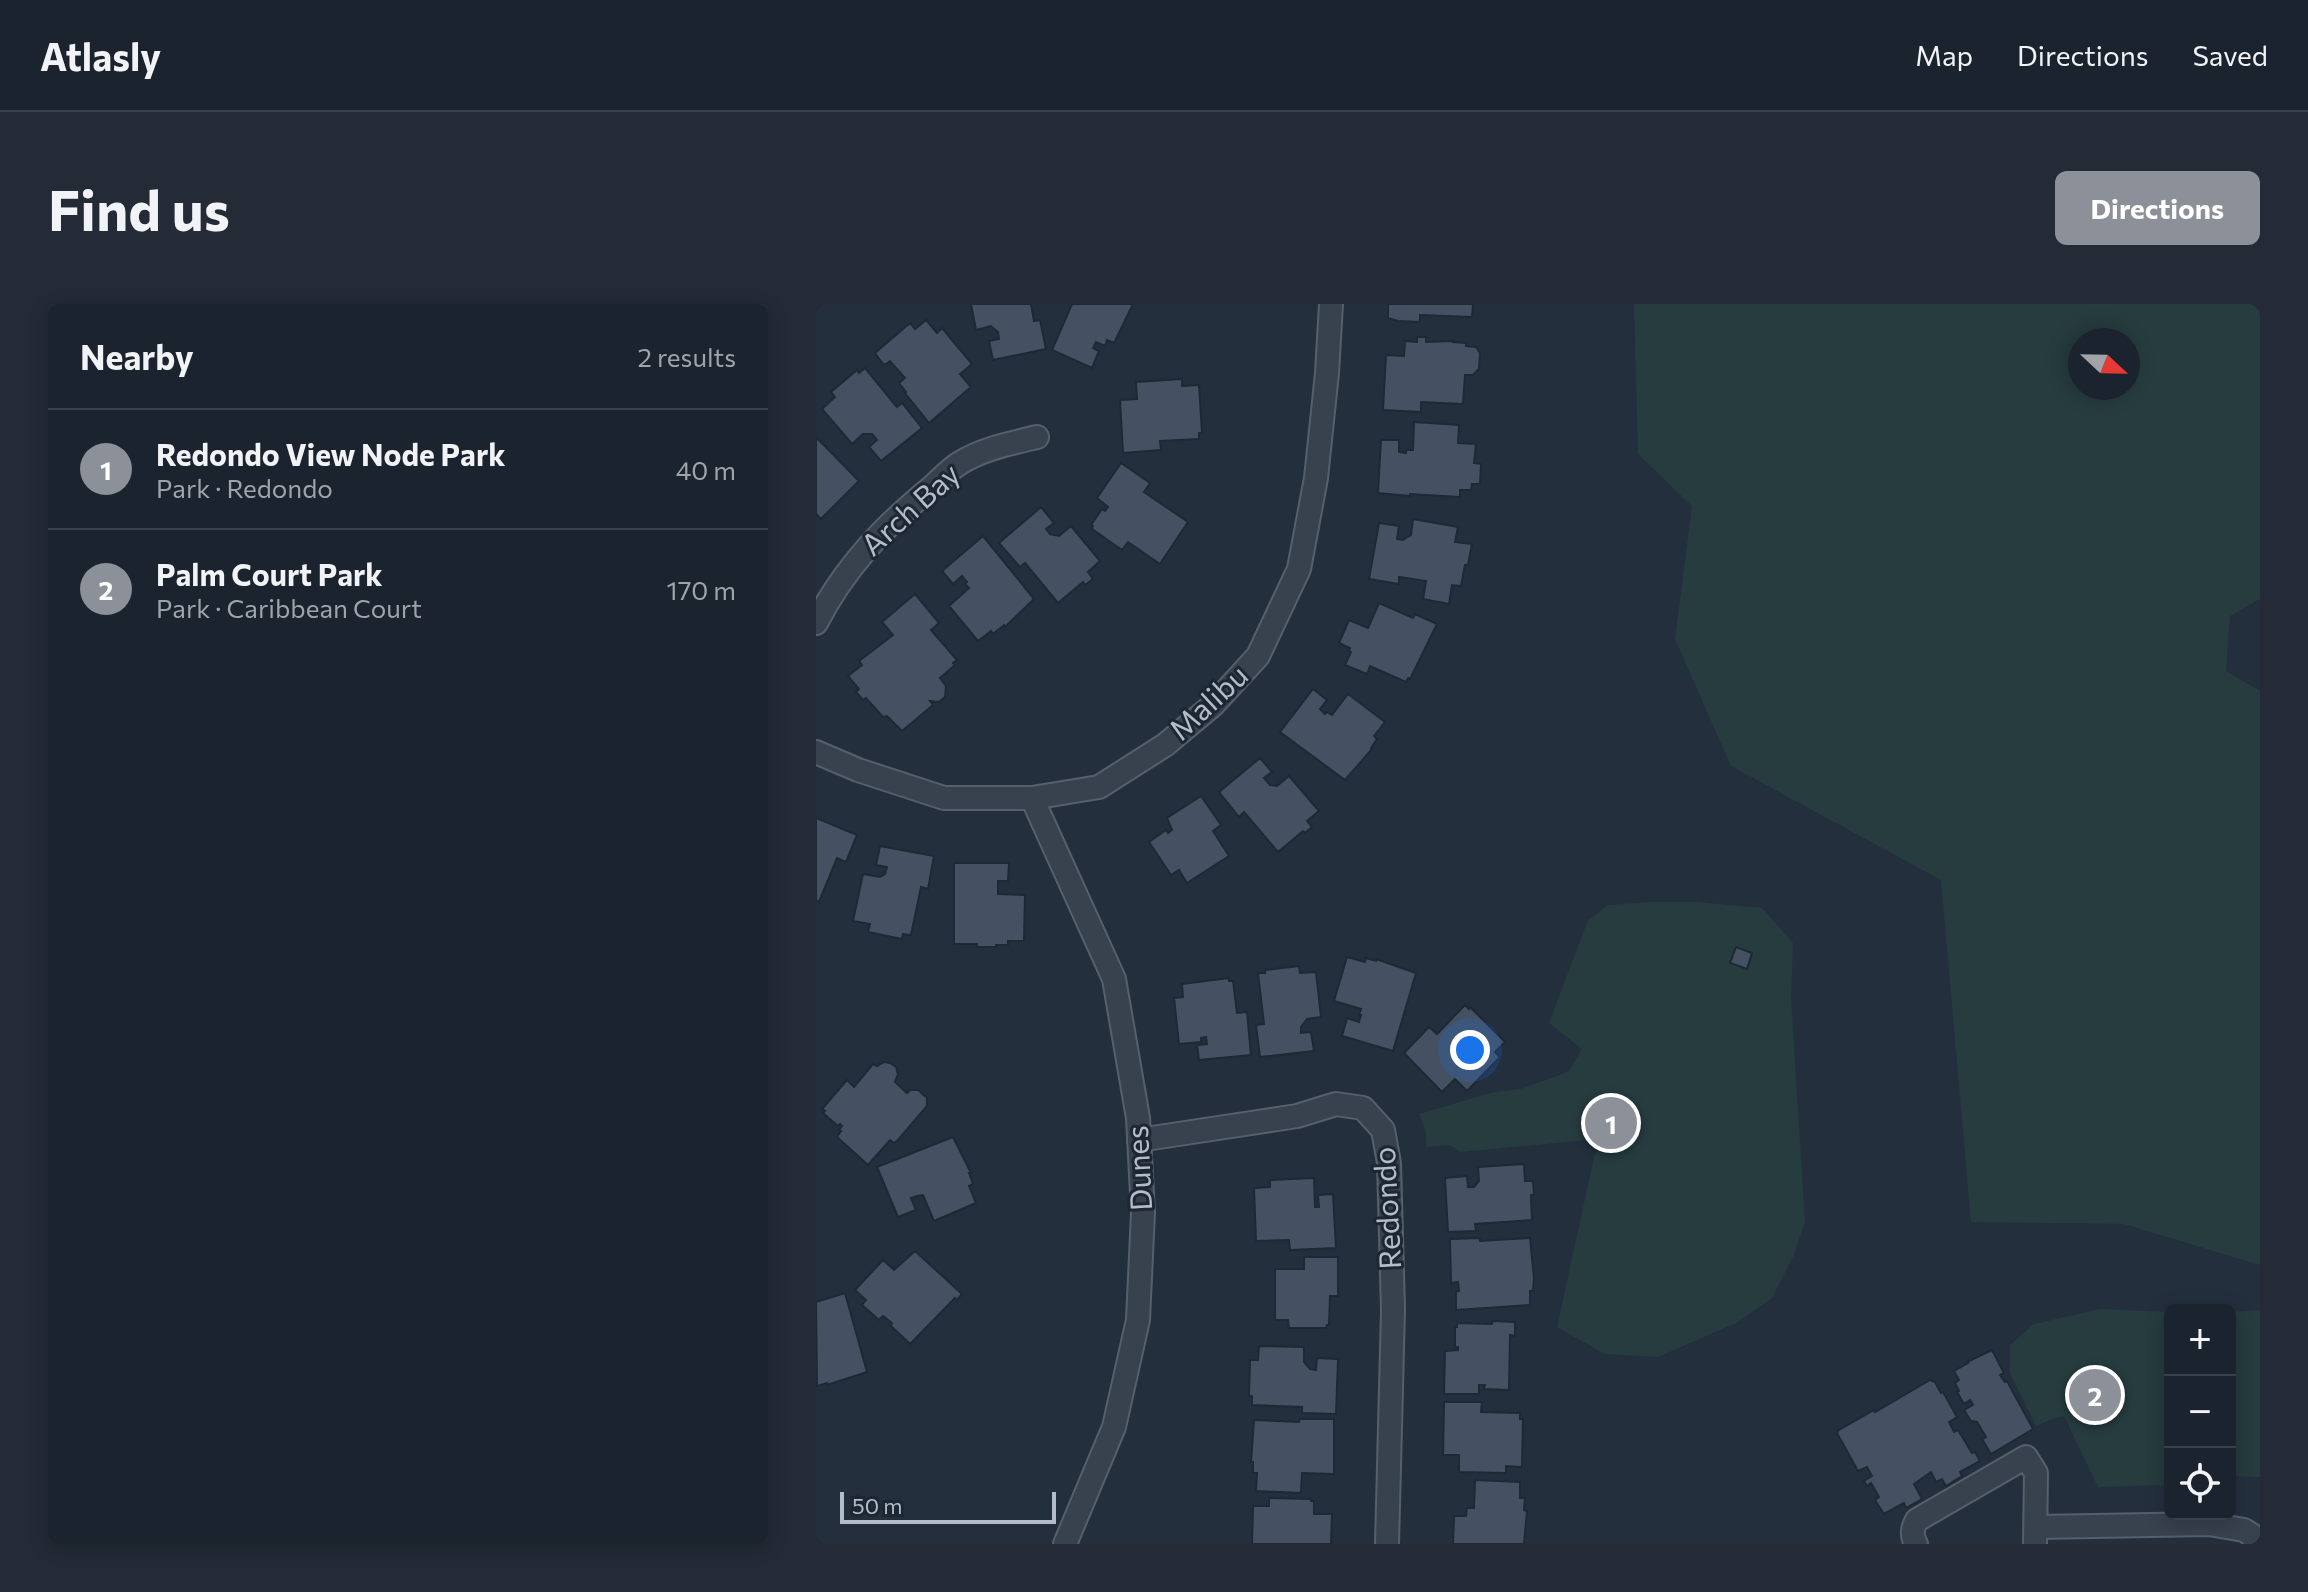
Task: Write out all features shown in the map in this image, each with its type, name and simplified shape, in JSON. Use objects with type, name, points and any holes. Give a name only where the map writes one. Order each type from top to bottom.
[{"type":"street","name":"Malibu","points":[[816,752],[858,770],[944,798],[1032,798],[1099,787],[1165,745],[1213,705],[1258,656],[1299,569],[1316,478],[1331,304]]},
{"type":"street","name":"Arch Bay","points":[[816,623],[859,556],[908,506],[961,462],[1037,437]]},
{"type":"street","name":"Dunes","points":[[1032,798],[1114,979],[1138,1118],[1143,1213],[1138,1320],[1114,1427],[1065,1544]]},
{"type":"street","name":"Redondo","points":[[1139,1140],[1297,1116],[1336,1104],[1363,1108],[1383,1130],[1389,1163],[1393,1310],[1387,1544]]},
{"type":"street","points":[[1916,1544],[1912,1528],[1917,1520],[2026,1457],[2036,1473],[2036,1535],[2209,1524],[2244,1530],[2255,1540]]},
{"type":"green space","points":[[1634,304],[2260,304],[2260,599],[2230,616],[2226,671],[2260,691],[2260,1265],[2124,1224],[1971,1222],[1941,880],[1731,766],[1675,639],[1692,506],[1638,454]]},
{"type":"green space","points":[[1697,902],[1762,908],[1793,943],[1791,998],[1805,1221],[1794,1255],[1772,1298],[1736,1323],[1658,1357],[1605,1354],[1557,1327],[1598,1139],[1461,1152],[1450,1145],[1426,1147],[1426,1132],[1419,1114],[1490,1093],[1520,1089],[1568,1072],[1582,1049],[1549,1023],[1588,920],[1608,905]]},
{"type":"green space","points":[[2100,1309],[2164,1312],[2164,1485],[2098,1487],[2064,1416],[2036,1426],[2010,1373],[2010,1345],[2034,1324]]},
{"type":"green space","points":[[2260,1310],[2260,1477],[2236,1476],[2236,1312]]},
{"type":"building","points":[[971,304],[1031,304],[1034,321],[1040,320],[1046,349],[993,360],[989,341],[999,339],[998,332],[991,326],[976,330]]},
{"type":"building","points":[[1072,304],[1133,304],[1114,343],[1107,340],[1105,346],[1096,342],[1093,348],[1099,351],[1092,368],[1052,350]]},
{"type":"building","points":[[1388,304],[1473,304],[1472,317],[1420,315],[1420,322],[1398,321],[1388,318]]},
{"type":"building","points":[[926,320],[937,333],[942,328],[972,364],[960,374],[971,387],[929,423],[899,383],[905,378],[890,361],[883,364],[875,353],[910,323],[915,329]]},
{"type":"building","points":[[1417,337],[1426,337],[1426,342],[1453,341],[1476,347],[1480,353],[1479,369],[1473,375],[1465,375],[1463,404],[1421,402],[1421,412],[1383,410],[1386,355],[1404,356],[1405,341],[1417,342]]},
{"type":"building","points":[[865,368],[897,407],[902,403],[922,428],[881,461],[869,447],[877,440],[872,434],[863,434],[852,444],[822,409],[835,397],[831,392],[857,370],[859,373]]},
{"type":"building","points":[[1182,379],[1182,386],[1199,385],[1202,433],[1199,433],[1199,439],[1160,441],[1161,450],[1123,453],[1120,400],[1137,399],[1136,382]]},
{"type":"building","points":[[1414,422],[1459,425],[1458,443],[1476,444],[1474,463],[1481,464],[1480,484],[1472,484],[1471,490],[1460,490],[1460,497],[1378,493],[1381,440],[1399,440],[1399,452],[1413,450]]},
{"type":"building","points":[[816,437],[859,481],[821,519],[816,514]]},
{"type":"building","points":[[1121,463],[1150,483],[1144,492],[1188,522],[1160,564],[1128,542],[1122,550],[1092,529],[1091,525],[1102,509],[1105,511],[1108,507],[1097,498]]},
{"type":"building","points":[[1041,507],[1054,523],[1046,529],[1050,534],[1059,536],[1071,526],[1100,561],[1088,572],[1093,579],[1085,585],[1083,582],[1058,603],[1025,563],[1020,567],[999,543]]},
{"type":"building","points":[[1413,519],[1458,527],[1455,542],[1472,544],[1461,586],[1452,585],[1449,604],[1423,599],[1426,581],[1399,577],[1399,584],[1369,579],[1379,523],[1399,526],[1397,539],[1403,540],[1411,535]]},
{"type":"building","points":[[983,536],[1034,599],[1005,627],[993,634],[991,631],[978,641],[949,606],[969,588],[965,584],[967,582],[962,576],[953,584],[942,571]]},
{"type":"building","points":[[915,594],[939,623],[931,630],[957,660],[940,678],[946,686],[945,697],[939,702],[930,701],[933,705],[902,731],[887,716],[883,717],[866,698],[863,700],[856,692],[859,689],[848,676],[862,665],[859,661],[893,635],[882,622]]},
{"type":"building","points":[[1379,603],[1413,618],[1415,614],[1437,624],[1406,682],[1370,666],[1367,674],[1345,665],[1350,648],[1339,643],[1349,620],[1368,628]]},
{"type":"building","points":[[1313,689],[1327,700],[1320,709],[1325,714],[1332,715],[1348,694],[1385,722],[1374,736],[1377,739],[1372,749],[1345,780],[1280,732]]},
{"type":"building","points":[[1260,758],[1272,772],[1264,778],[1270,785],[1277,786],[1289,776],[1319,811],[1307,821],[1312,827],[1278,852],[1244,812],[1239,817],[1219,792]]},
{"type":"building","points":[[1201,796],[1221,825],[1213,831],[1229,856],[1187,883],[1179,870],[1171,875],[1149,842],[1166,830],[1168,833],[1172,830],[1167,818]]},
{"type":"building","points":[[816,818],[857,835],[846,862],[837,858],[819,902],[816,900]]},
{"type":"building","points":[[880,846],[934,856],[928,889],[921,887],[911,935],[903,934],[902,939],[868,932],[870,924],[853,921],[863,874],[880,877],[885,874],[887,867],[876,865]]},
{"type":"building","points":[[954,863],[1009,863],[1008,881],[998,881],[998,894],[1025,895],[1024,941],[1008,941],[1008,945],[996,947],[954,944]]},
{"type":"building","points":[[1736,947],[1752,953],[1747,969],[1730,963]]},
{"type":"building","points":[[1347,957],[1365,962],[1366,958],[1376,959],[1416,973],[1393,1051],[1342,1036],[1347,1018],[1359,1022],[1361,1015],[1361,1009],[1334,1001]]},
{"type":"building","points":[[1299,966],[1300,973],[1316,972],[1321,1017],[1307,1019],[1301,1027],[1301,1033],[1311,1032],[1314,1051],[1260,1057],[1256,1025],[1264,1024],[1258,973]]},
{"type":"building","points":[[1229,978],[1233,981],[1237,1013],[1247,1012],[1251,1055],[1199,1060],[1197,1045],[1207,1044],[1206,1037],[1201,1038],[1201,1042],[1179,1044],[1174,998],[1183,997],[1182,984]]},
{"type":"building","points":[[1465,1005],[1505,1042],[1495,1052],[1500,1057],[1467,1091],[1455,1079],[1442,1092],[1404,1053],[1429,1027],[1437,1034]]},
{"type":"building","points":[[884,1062],[896,1067],[898,1074],[895,1082],[907,1093],[918,1090],[927,1098],[927,1106],[898,1140],[894,1143],[890,1140],[868,1165],[837,1137],[842,1126],[838,1126],[822,1109],[847,1080],[854,1087],[873,1064],[877,1066]]},
{"type":"building","points":[[953,1137],[971,1173],[973,1184],[969,1186],[976,1203],[934,1221],[923,1195],[917,1196],[911,1198],[916,1210],[898,1217],[877,1167]]},
{"type":"building","points":[[1524,1164],[1525,1181],[1533,1181],[1532,1220],[1475,1224],[1476,1231],[1448,1232],[1445,1178],[1467,1176],[1468,1187],[1474,1187],[1479,1181],[1478,1167]]},
{"type":"building","points":[[1314,1178],[1315,1207],[1319,1207],[1318,1195],[1333,1194],[1336,1248],[1290,1250],[1289,1240],[1256,1241],[1254,1188],[1270,1187],[1270,1180]]},
{"type":"building","points":[[1480,1238],[1480,1241],[1530,1238],[1534,1278],[1530,1305],[1456,1310],[1456,1291],[1459,1291],[1458,1282],[1451,1283],[1450,1239]]},
{"type":"building","points":[[915,1251],[962,1294],[910,1344],[890,1325],[892,1323],[883,1316],[879,1320],[862,1305],[866,1300],[855,1290],[883,1260],[894,1270]]},
{"type":"building","points":[[1304,1257],[1338,1257],[1338,1296],[1330,1296],[1329,1325],[1326,1328],[1289,1328],[1288,1320],[1275,1320],[1275,1269],[1304,1269]]},
{"type":"building","points":[[845,1293],[867,1372],[817,1386],[816,1302]]},
{"type":"building","points":[[1492,1321],[1515,1322],[1515,1336],[1510,1335],[1509,1390],[1484,1389],[1485,1385],[1479,1385],[1479,1394],[1444,1394],[1445,1351],[1458,1350],[1455,1347],[1457,1323],[1492,1324]]},
{"type":"building","points":[[1259,1346],[1304,1347],[1304,1362],[1310,1369],[1316,1370],[1317,1358],[1338,1359],[1336,1414],[1302,1413],[1302,1407],[1252,1405],[1252,1396],[1249,1396],[1250,1360],[1258,1360]]},
{"type":"building","points":[[1992,1350],[2004,1373],[2000,1375],[2007,1381],[2033,1429],[1991,1454],[1977,1422],[1971,1421],[1964,1410],[1973,1405],[1970,1400],[1964,1404],[1957,1392],[1955,1383],[1959,1380],[1954,1371]]},
{"type":"building","points":[[1930,1380],[1943,1392],[1957,1417],[1949,1422],[1954,1432],[1958,1430],[1980,1461],[1960,1472],[1962,1476],[1946,1486],[1942,1479],[1936,1482],[1931,1472],[1914,1484],[1922,1499],[1906,1508],[1904,1503],[1884,1514],[1875,1500],[1879,1497],[1871,1483],[1867,1486],[1864,1481],[1872,1476],[1867,1467],[1858,1471],[1837,1433]]},
{"type":"building","points":[[1444,1402],[1482,1402],[1481,1412],[1520,1413],[1520,1419],[1523,1419],[1522,1467],[1506,1466],[1506,1473],[1459,1472],[1459,1455],[1443,1455]]},
{"type":"building","points":[[1300,1419],[1334,1419],[1334,1474],[1302,1473],[1301,1493],[1256,1491],[1257,1473],[1253,1473],[1251,1462],[1254,1420],[1299,1422]]},
{"type":"building","points":[[1475,1480],[1520,1482],[1520,1498],[1525,1498],[1524,1510],[1527,1511],[1524,1544],[1453,1544],[1454,1516],[1466,1516],[1467,1508],[1474,1508]]},
{"type":"building","points":[[1269,1498],[1311,1499],[1314,1501],[1314,1514],[1332,1514],[1331,1544],[1252,1544],[1253,1506],[1269,1506]]},
{"type":"place","name":"Redondo View Node Park","points":[[1611,1123]]},
{"type":"place","name":"Palm Court Park","points":[[2095,1395]]}]
